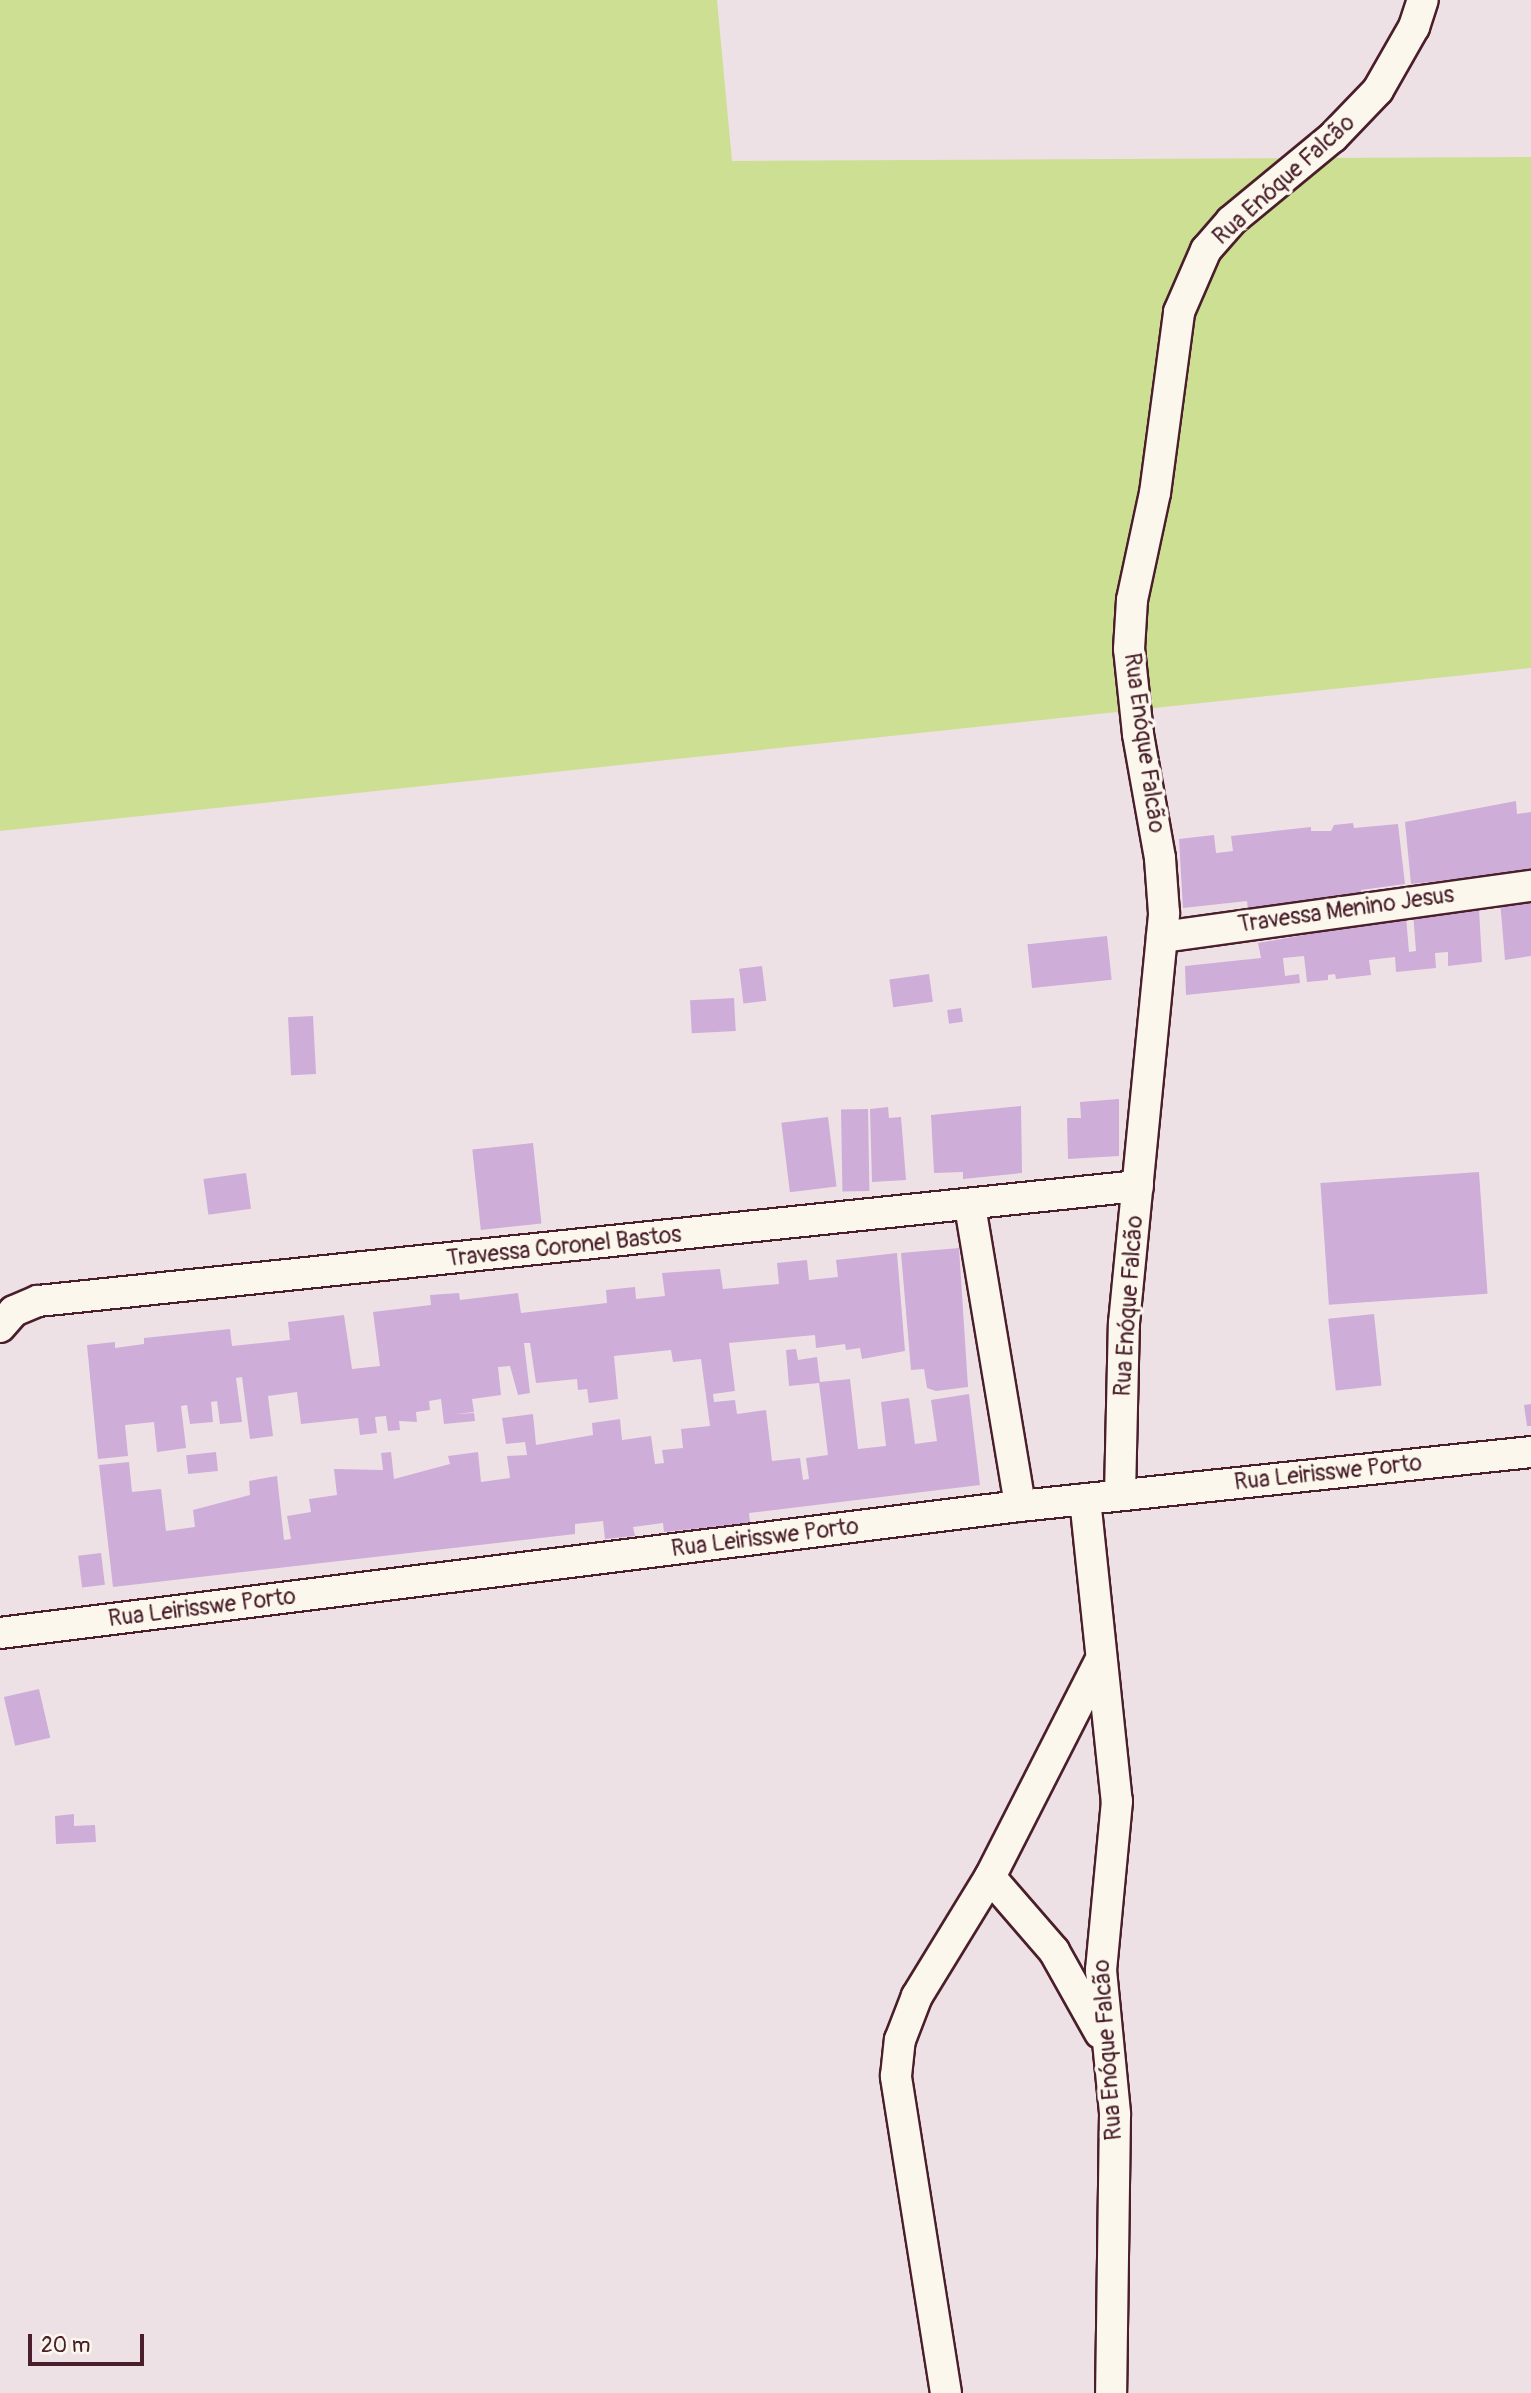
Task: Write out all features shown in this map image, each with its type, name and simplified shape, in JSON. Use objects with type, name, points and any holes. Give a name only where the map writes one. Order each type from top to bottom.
[{"type":"street","name":"Rua Enóque Falcão","points":[[1120,1495],[1121,1365],[1162,937],[1161,869],[1129,649],[1132,600],[1159,469],[1180,312],[1206,250],[1231,221],[1333,137],[1378,90],[1414,27],[1423,0]]},
{"type":"street","name":"Travessa Menino Jesus","points":[[1162,937],[1531,886]]},
{"type":"street","name":"Travessa Coronel Bastos","points":[[0,1327],[15,1311],[38,1301],[970,1206],[1138,1186]]},
{"type":"street","points":[[970,1206],[1020,1506]]},
{"type":"street","name":"Rua Leirisswe Porto","points":[[0,1633],[1020,1506],[1531,1452]]},
{"type":"street","name":"Rua Enóque Falcão","points":[[1085,1499],[1099,1663],[1117,1801],[1115,1851],[1102,1939],[1107,2049],[1115,2114],[1111,2393]]},
{"type":"street","points":[[946,2393],[896,2076],[901,2040],[917,1996],[990,1877],[1099,1663]]},
{"type":"street","points":[[990,1877],[1054,1951],[1107,2049]]},
{"type":"green space","points":[[0,0],[717,0],[732,161],[1531,157],[1531,668],[0,831]]},
{"type":"building","points":[[1516,801],[1517,814],[1531,812],[1531,871],[1411,884],[1405,822]]},
{"type":"building","points":[[1353,823],[1354,828],[1398,824],[1405,884],[1361,890],[1363,902],[1248,910],[1247,901],[1183,908],[1179,839],[1214,835],[1216,853],[1233,851],[1231,836],[1311,827],[1311,831],[1331,831],[1334,825]]},
{"type":"building","points":[[1531,898],[1531,956],[1505,960],[1500,901]]},
{"type":"building","points":[[1479,909],[1482,962],[1448,966],[1448,952],[1435,953],[1436,968],[1396,972],[1395,957],[1369,960],[1371,975],[1336,979],[1335,974],[1328,975],[1328,980],[1307,982],[1304,956],[1283,958],[1285,976],[1299,974],[1300,983],[1186,995],[1185,966],[1261,958],[1258,943],[1406,917],[1409,952],[1416,951],[1413,913]]},
{"type":"building","points":[[1107,936],[1112,980],[1032,988],[1027,944]]},
{"type":"building","points":[[762,966],[766,1001],[743,1004],[739,969]]},
{"type":"building","points":[[929,974],[933,1002],[893,1007],[889,980]]},
{"type":"building","points":[[734,998],[736,1031],[692,1033],[690,1000]]},
{"type":"building","points":[[961,1008],[963,1022],[949,1024],[947,1010]]},
{"type":"building","points":[[313,1016],[316,1074],[291,1075],[288,1017]]},
{"type":"building","points":[[1119,1099],[1119,1156],[1068,1159],[1067,1118],[1081,1118],[1080,1102]]},
{"type":"building","points":[[1021,1106],[1022,1173],[963,1179],[963,1172],[934,1173],[931,1115]]},
{"type":"building","points":[[888,1107],[889,1118],[901,1117],[906,1180],[872,1182],[870,1109]]},
{"type":"building","points":[[841,1109],[868,1109],[869,1191],[842,1191]]},
{"type":"building","points":[[828,1117],[837,1186],[790,1192],[781,1123]]},
{"type":"building","points":[[533,1143],[541,1224],[481,1230],[472,1149]]},
{"type":"building","points":[[1479,1172],[1488,1294],[1329,1305],[1320,1183]]},
{"type":"building","points":[[246,1173],[251,1209],[208,1215],[203,1179]]},
{"type":"building","points":[[959,1248],[968,1387],[936,1391],[927,1388],[924,1369],[911,1370],[901,1253]]},
{"type":"building","points":[[897,1253],[905,1351],[862,1359],[860,1348],[846,1350],[845,1344],[816,1348],[815,1335],[729,1343],[735,1391],[713,1394],[714,1402],[735,1400],[737,1414],[766,1410],[772,1461],[800,1458],[803,1480],[809,1479],[806,1458],[828,1455],[819,1383],[789,1386],[786,1350],[796,1349],[798,1360],[817,1357],[820,1382],[850,1379],[858,1449],[886,1446],[881,1402],[909,1398],[915,1444],[937,1441],[931,1400],[969,1394],[980,1485],[749,1513],[750,1523],[664,1532],[663,1523],[633,1527],[635,1536],[605,1539],[603,1521],[575,1524],[575,1534],[113,1587],[99,1465],[129,1462],[132,1492],[161,1489],[166,1531],[195,1527],[193,1510],[250,1495],[249,1481],[277,1476],[284,1540],[291,1539],[287,1516],[311,1512],[309,1499],[337,1495],[334,1469],[383,1470],[381,1453],[391,1452],[394,1479],[450,1464],[448,1456],[478,1452],[481,1482],[510,1478],[507,1456],[527,1455],[525,1442],[506,1444],[502,1418],[533,1414],[536,1445],[593,1435],[592,1423],[620,1419],[622,1440],[651,1436],[655,1464],[664,1463],[662,1450],[683,1448],[681,1429],[710,1426],[701,1359],[673,1362],[671,1350],[614,1356],[618,1399],[589,1403],[587,1389],[578,1390],[577,1379],[536,1383],[530,1343],[524,1343],[530,1393],[518,1395],[510,1366],[498,1367],[501,1395],[472,1399],[474,1412],[455,1414],[474,1413],[475,1421],[444,1424],[441,1399],[429,1401],[430,1410],[416,1412],[417,1422],[399,1421],[400,1430],[388,1431],[386,1416],[375,1417],[377,1433],[360,1435],[358,1418],[301,1424],[297,1392],[268,1396],[273,1436],[250,1439],[242,1377],[236,1378],[242,1422],[220,1424],[217,1401],[211,1402],[213,1422],[190,1424],[187,1405],[181,1406],[186,1448],[157,1452],[154,1422],[125,1425],[128,1456],[98,1459],[87,1345],[115,1342],[115,1348],[144,1344],[144,1338],[230,1329],[232,1346],[290,1340],[288,1322],[344,1315],[352,1369],[380,1366],[373,1312],[431,1305],[430,1295],[459,1293],[460,1300],[518,1293],[521,1313],[607,1303],[606,1290],[635,1287],[636,1299],[665,1296],[662,1273],[720,1269],[723,1289],[779,1284],[777,1263],[807,1260],[809,1280],[838,1277],[836,1260]]},
{"type":"building","points":[[1374,1314],[1382,1386],[1336,1390],[1328,1319]]},
{"type":"building","points":[[1531,1404],[1531,1426],[1527,1426],[1524,1405]]},
{"type":"building","points":[[216,1452],[218,1471],[188,1474],[186,1455]]},
{"type":"building","points":[[101,1553],[105,1585],[82,1588],[78,1556]]},
{"type":"building","points":[[39,1689],[50,1738],[15,1746],[4,1697]]},
{"type":"building","points":[[74,1814],[74,1826],[95,1825],[96,1842],[56,1844],[55,1816]]}]
